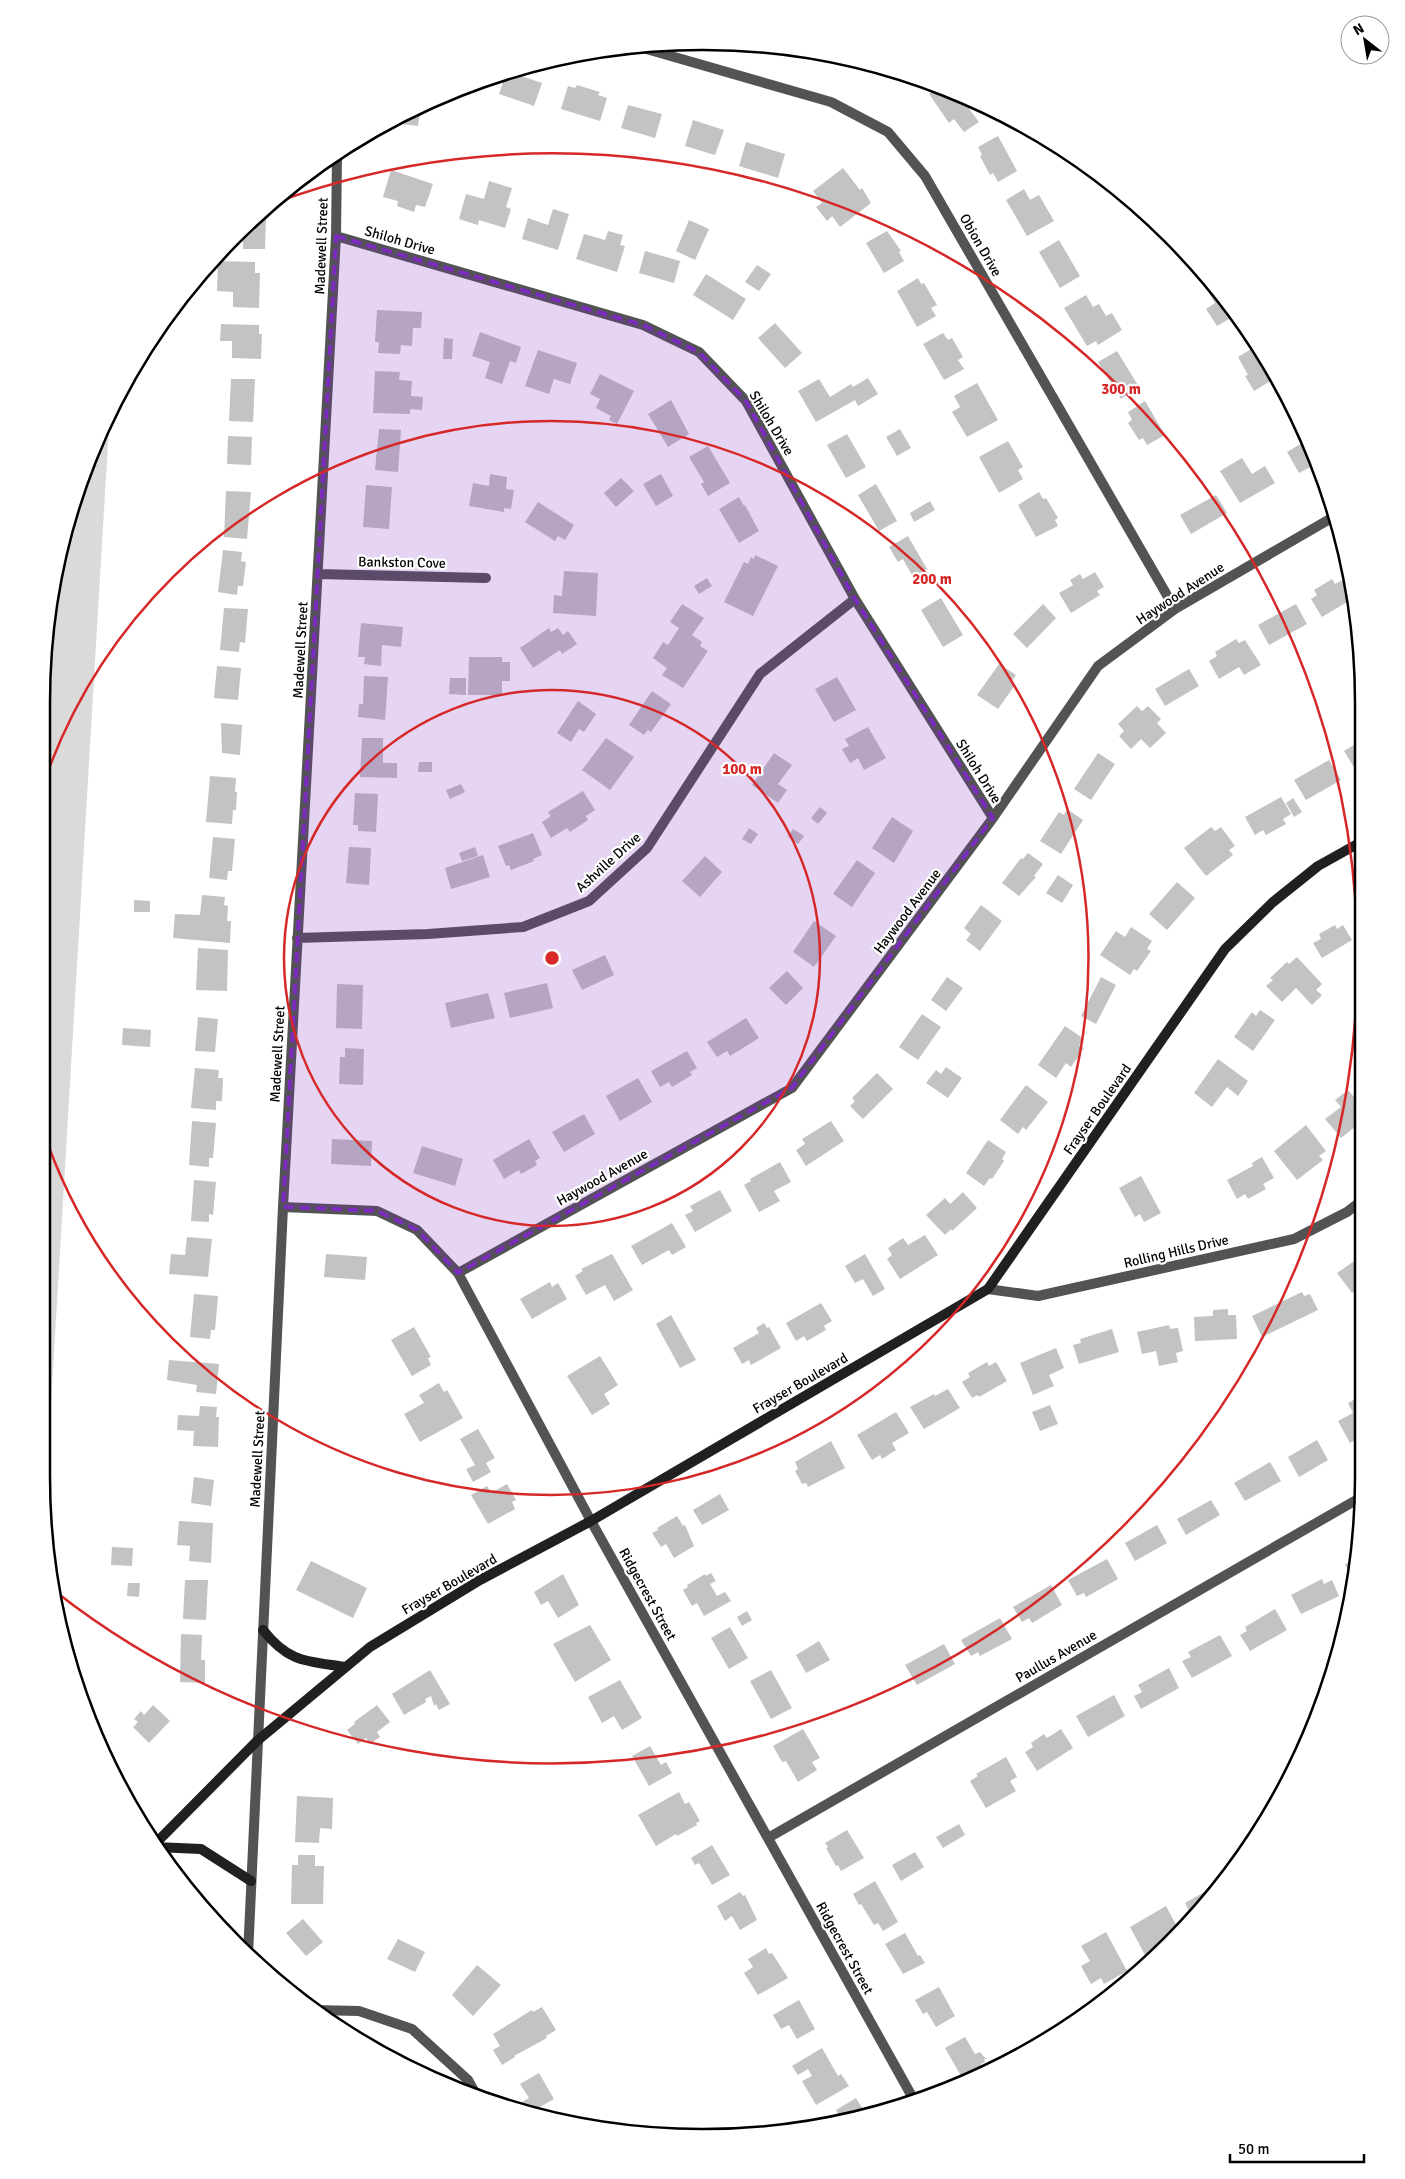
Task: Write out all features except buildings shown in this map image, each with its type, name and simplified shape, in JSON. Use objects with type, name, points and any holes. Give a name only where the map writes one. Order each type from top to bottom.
[{"type":"main road","name":"Frayser Boulevard","points":[[160,1840],[257,1741],[370,1647],[480,1580],[591,1521],[988,1289],[1225,949],[1273,902],[1318,866],[1355,846]]},
{"type":"main road","points":[[262,1630],[275,1646],[289,1655],[305,1660],[346,1667]]},
{"type":"main road","points":[[166,1847],[201,1849],[251,1881]]},
{"type":"street","name":"Obion Drive","points":[[655,52],[831,102],[888,132],[926,176],[1175,610]]},
{"type":"street","name":"Madewell Street","points":[[248,1945],[283,1207],[336,236],[337,162]]},
{"type":"street","name":"Shiloh Drive","points":[[336,236],[643,325],[699,352],[746,401],[855,599],[993,818]]},
{"type":"street","name":"Haywood Avenue","points":[[458,1273],[792,1088],[993,818],[1098,666],[1175,610],[1329,520]]},
{"type":"street","name":"Bankston Cove","points":[[318,574],[486,578]]},
{"type":"street","name":"Ashville Drive","points":[[297,938],[428,934],[523,927],[589,901],[647,848],[760,674],[855,599]]},
{"type":"street","name":"Rolling Hills Drive","points":[[988,1289],[1038,1296],[1294,1239],[1355,1206]]},
{"type":"street","name":"Ridgecrest Street","points":[[283,1207],[377,1211],[417,1230],[458,1273],[591,1521],[911,2094]]},
{"type":"street","name":"Paullus Avenue","points":[[768,1838],[1354,1500]]},
{"type":"street","points":[[328,2010],[358,2011],[412,2029],[468,2080],[471,2086]]},
{"type":"highlighted area","points":[[336,236],[643,325],[699,352],[746,401],[855,599],[993,818],[792,1088],[458,1273],[417,1230],[377,1211],[283,1207]]},
{"type":"shaded area","points":[[109,433],[50,1420],[51,660],[63,575],[72,534],[85,493]]}]
